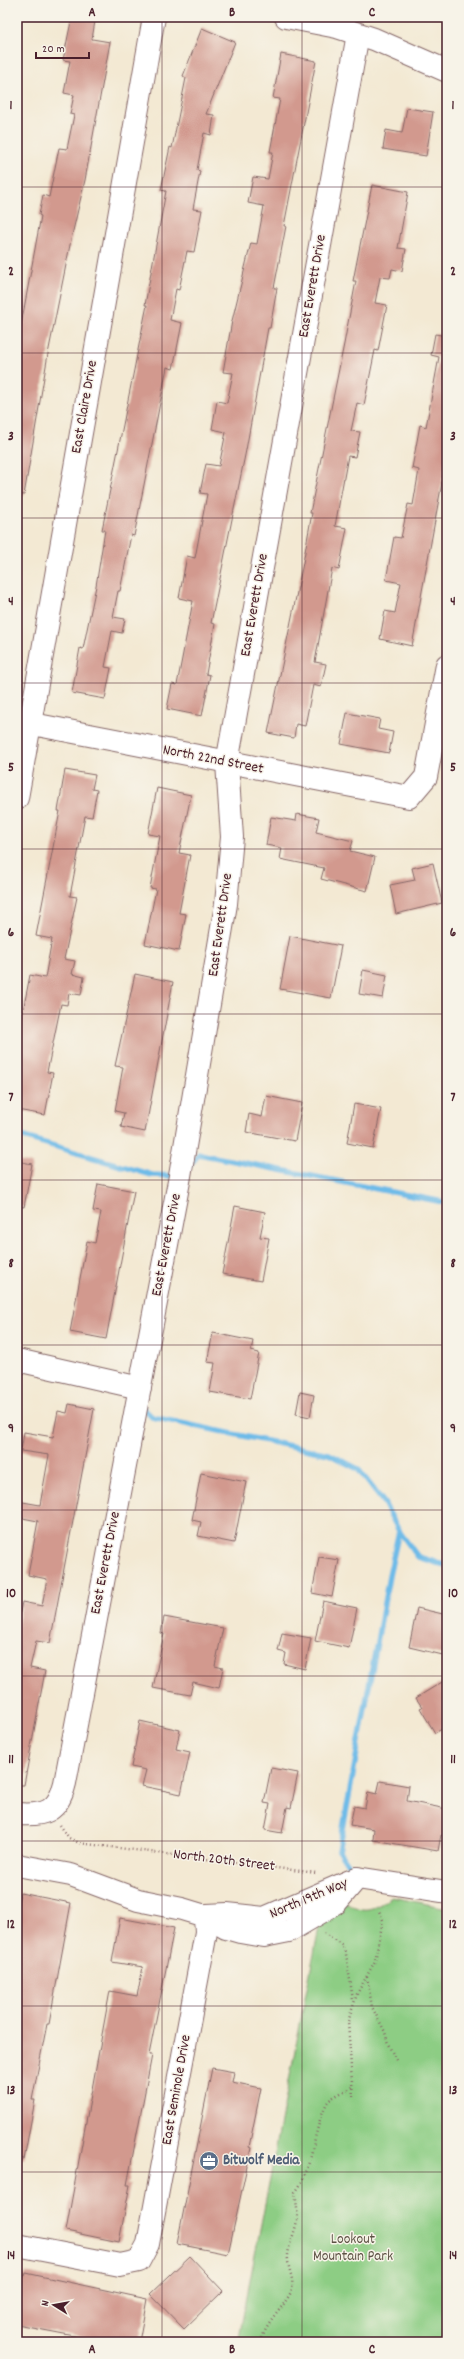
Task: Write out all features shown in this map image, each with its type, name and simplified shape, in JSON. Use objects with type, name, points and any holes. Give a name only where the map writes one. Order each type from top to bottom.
[{"type":"street","name":"East Claire Drive","points":[[17,798],[23,722],[154,17]]},
{"type":"street","points":[[286,17],[337,27],[358,34],[447,71]]},
{"type":"street","name":"East Everett Drive","points":[[51,1810],[61,1800],[65,1783],[180,1176],[226,904],[232,837],[227,763],[358,34]]},
{"type":"street","name":"North 22nd Street","points":[[23,722],[227,763],[409,797],[426,777],[447,665]]},
{"type":"street","points":[[17,1360],[140,1388]]},
{"type":"street","points":[[17,1814],[39,1814],[51,1810]]},
{"type":"street","name":"North 19th Way","points":[[17,1865],[71,1875],[138,1900],[204,1916],[226,1928],[264,1936],[289,1931],[335,1904],[357,1878],[447,1892]]},
{"type":"street","name":"East Seminole Drive","points":[[17,2245],[120,2265],[139,2261],[148,2244],[206,1932],[204,1916]]},
{"type":"path","name":"North 20th Street","points":[[51,1810],[69,1838],[79,1843],[319,1874]]},
{"type":"path","points":[[353,2096],[348,2022],[354,2003],[374,1961],[383,1920],[379,1911]]},
{"type":"path","points":[[319,1929],[342,1945],[346,1954],[354,2003]]},
{"type":"path","points":[[367,1976],[372,2007],[385,2032],[388,2044],[397,2062]]},
{"type":"path","points":[[261,2342],[268,2323],[291,2291],[293,2279],[288,2261],[288,2250],[296,2225],[297,2213],[295,2192],[302,2184],[311,2146],[328,2102],[353,2086]]},
{"type":"green space","name":"Lookout Mountain Park","points":[[392,1897],[447,1908],[447,2342],[238,2342],[321,1917],[343,1900],[357,1908],[368,1909],[379,1905]]},
{"type":"building","points":[[72,17],[95,21],[92,39],[110,42],[85,180],[72,235],[48,354],[24,495],[17,494],[17,347],[41,216],[39,215],[43,195],[49,197],[59,148],[67,149],[74,115],[70,114],[74,95],[64,93],[70,61],[63,60]]},
{"type":"building","points":[[202,28],[235,42],[206,114],[214,115],[211,135],[204,133],[197,170],[200,171],[193,209],[202,210],[194,252],[187,251],[179,290],[176,289],[170,320],[182,323],[173,369],[167,367],[134,536],[131,535],[120,591],[118,591],[113,617],[125,619],[122,633],[112,631],[105,667],[111,668],[105,699],[72,693],[80,648],[83,649],[96,586],[105,530],[102,530],[147,305],[145,305],[166,191],[161,190],[170,147],[172,148],[186,78],[183,76]]},
{"type":"building","points":[[281,54],[316,61],[284,226],[286,226],[274,288],[277,288],[270,328],[268,328],[246,450],[211,623],[215,624],[206,674],[210,675],[202,716],[167,709],[172,684],[177,685],[193,601],[179,598],[187,556],[195,558],[207,494],[200,493],[206,464],[219,466],[226,432],[212,429],[217,401],[227,403],[233,373],[223,372],[232,321],[251,243],[257,244],[264,206],[248,203],[253,177],[268,179],[273,152],[270,152],[280,99],[273,98]]},
{"type":"building","points":[[407,108],[433,112],[426,156],[383,149],[386,130],[402,133]]},
{"type":"building","points":[[372,185],[408,192],[398,248],[406,249],[402,271],[392,269],[390,278],[380,277],[375,303],[387,305],[378,351],[375,350],[364,405],[357,403],[351,431],[360,432],[355,457],[348,456],[335,526],[347,528],[339,570],[332,568],[315,662],[326,664],[321,687],[313,685],[305,726],[296,724],[294,738],[268,733],[303,563],[312,513],[310,513],[356,281],[353,281]]},
{"type":"building","points":[[435,334],[447,336],[447,455],[412,646],[380,639],[385,611],[395,613],[401,583],[386,580],[394,537],[401,538],[408,504],[413,505],[419,470],[412,468],[420,425],[426,427],[439,357],[431,355]]},
{"type":"building","points":[[347,713],[380,719],[378,729],[393,732],[389,753],[341,744]]},
{"type":"building","points":[[65,770],[95,775],[92,789],[97,790],[92,817],[85,816],[70,896],[77,897],[64,959],[75,961],[72,974],[84,977],[81,995],[69,993],[67,1005],[61,1004],[47,1072],[53,1073],[45,1115],[17,1110],[17,1042],[30,975],[45,978],[52,939],[36,936],[60,811],[58,811]]},
{"type":"building","points":[[157,788],[191,795],[179,853],[190,855],[179,913],[186,914],[179,951],[145,944],[156,889],[150,888],[160,836],[148,834]]},
{"type":"building","points":[[297,814],[319,818],[316,832],[353,841],[350,851],[375,857],[367,891],[321,879],[324,868],[280,859],[282,848],[266,845],[271,817],[296,821]]},
{"type":"building","points":[[433,863],[442,903],[396,914],[390,885],[415,880],[412,868]]},
{"type":"building","points":[[290,936],[341,946],[331,998],[280,989]]},
{"type":"building","points":[[363,970],[387,975],[383,998],[359,994]]},
{"type":"building","points":[[135,974],[173,982],[145,1132],[121,1127],[124,1113],[115,1111],[123,1067],[115,1066]]},
{"type":"building","points":[[266,1096],[302,1103],[295,1141],[246,1132],[249,1114],[262,1117]]},
{"type":"building","points":[[354,1104],[381,1109],[373,1148],[347,1143]]},
{"type":"building","points":[[17,1161],[32,1164],[24,1207],[17,1206]]},
{"type":"building","points":[[98,1184],[134,1191],[106,1339],[70,1332],[87,1241],[95,1243],[101,1212],[93,1211]]},
{"type":"building","points":[[235,1206],[265,1212],[260,1237],[269,1238],[261,1281],[222,1274]]},
{"type":"building","points":[[213,1333],[253,1341],[251,1351],[259,1353],[250,1399],[210,1392],[215,1363],[207,1362]]},
{"type":"building","points":[[300,1392],[314,1395],[310,1417],[296,1414]]},
{"type":"building","points":[[69,1404],[94,1409],[50,1643],[36,1641],[30,1668],[45,1671],[24,1785],[17,1785],[17,1627],[22,1602],[42,1606],[47,1579],[28,1575],[38,1521],[17,1517],[17,1501],[40,1505],[49,1455],[21,1451],[24,1432],[53,1437],[58,1411],[67,1413]]},
{"type":"building","points":[[201,1473],[246,1482],[234,1543],[198,1536],[201,1522],[192,1520]]},
{"type":"building","points":[[319,1557],[339,1560],[332,1597],[312,1593]]},
{"type":"building","points":[[323,1601],[357,1608],[349,1648],[315,1641]]},
{"type":"building","points":[[417,1608],[447,1615],[443,1634],[447,1635],[447,1656],[409,1647]]},
{"type":"building","points":[[164,1617],[223,1628],[215,1666],[223,1668],[219,1688],[193,1682],[190,1695],[153,1688],[164,1634],[161,1633]]},
{"type":"building","points":[[282,1633],[311,1638],[305,1669],[284,1664],[286,1653],[278,1651]]},
{"type":"building","points":[[447,1679],[447,1726],[435,1733],[420,1708],[422,1707],[416,1698]]},
{"type":"building","points":[[140,1721],[180,1730],[176,1749],[190,1752],[181,1794],[142,1786],[146,1770],[131,1767]]},
{"type":"building","points":[[271,1768],[298,1773],[291,1808],[287,1807],[282,1833],[265,1830],[270,1804],[264,1803]]},
{"type":"building","points":[[380,1781],[409,1786],[407,1801],[447,1809],[447,1836],[441,1835],[438,1851],[373,1840],[374,1829],[350,1825],[354,1806],[365,1808],[368,1792],[377,1794]]},
{"type":"building","points":[[20,1893],[71,1903],[49,2024],[47,2024],[32,2100],[35,2100],[24,2159],[17,2158],[17,1908]]},
{"type":"building","points":[[120,1918],[174,1928],[149,2055],[152,2055],[127,2185],[130,2185],[119,2242],[66,2231],[110,1991],[137,1996],[143,1967],[112,1962]]},
{"type":"building","points":[[212,2068],[234,2072],[232,2082],[261,2088],[249,2147],[251,2148],[228,2254],[177,2244]]},
{"type":"building","points":[[190,2256],[223,2291],[184,2329],[150,2294]]},
{"type":"building","points":[[26,2273],[147,2299],[139,2342],[106,2342],[17,2325],[17,2274],[25,2276]]},
{"type":"waterway","points":[[17,1135],[152,1175],[176,1176]]},
{"type":"waterway","points":[[190,1165],[199,1154],[443,1202],[447,1200]]},
{"type":"waterway","points":[[142,1407],[152,1417],[329,1454],[358,1469],[384,1503],[399,1531],[418,1557],[447,1566]]},
{"type":"waterway","points":[[355,1875],[339,1851],[389,1576],[399,1531]]},
{"type":"place","name":"Bitwolf Media","points":[[209,2161]]}]
